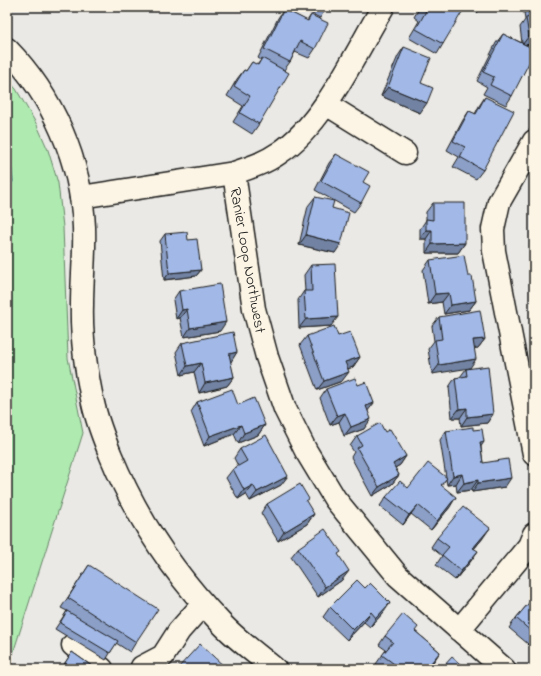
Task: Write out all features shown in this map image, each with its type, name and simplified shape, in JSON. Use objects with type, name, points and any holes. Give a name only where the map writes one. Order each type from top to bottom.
[{"type":"street","points":[[81,197],[234,172],[256,166],[279,153],[304,133],[326,104],[383,7]]},
{"type":"street","points":[[7,49],[21,64],[41,92],[57,119],[70,153],[81,197],[84,226],[82,306],[84,338],[93,404],[105,440],[124,488],[151,534],[182,579],[223,625],[275,669]]},
{"type":"street","points":[[326,104],[405,153]]},
{"type":"street","points":[[534,141],[499,202],[493,229],[494,251],[534,454]]},
{"type":"street","name":"Ranier Loop Northwest","points":[[234,172],[254,309],[267,357],[285,409],[306,451],[335,499],[359,531],[398,576],[504,669]]},
{"type":"street","points":[[460,630],[529,546],[534,534]]},
{"type":"street","points":[[142,668],[164,656],[179,631],[203,604]]},
{"type":"street","points":[[73,645],[102,669]]},
{"type":"green space","points":[[7,79],[16,89],[37,125],[48,150],[58,183],[63,227],[68,358],[83,433],[8,669]]},
{"type":"building","points":[[454,7],[462,12],[443,44],[416,29],[426,11],[420,8]]},
{"type":"building","points":[[531,7],[534,7],[534,35],[529,36],[526,18],[532,17]]},
{"type":"building","points":[[284,9],[308,21],[311,15],[328,23],[315,49],[300,41],[290,62],[264,49]]},
{"type":"building","points":[[503,34],[534,49],[534,53],[512,96],[490,85],[494,77],[483,72]]},
{"type":"building","points":[[404,47],[431,58],[421,83],[433,88],[427,103],[388,87]]},
{"type":"building","points":[[262,58],[289,73],[259,124],[240,113],[250,96],[234,86],[244,70],[246,71],[252,62],[258,65]]},
{"type":"building","points":[[485,97],[514,111],[483,170],[460,157],[465,147],[453,141],[469,111],[476,114]]},
{"type":"building","points":[[336,154],[369,172],[363,182],[370,186],[361,203],[321,181]]},
{"type":"building","points":[[315,197],[334,201],[332,208],[349,213],[341,244],[306,235]]},
{"type":"building","points":[[433,203],[465,203],[465,243],[432,244],[432,230],[426,230],[426,219],[433,220]]},
{"type":"building","points":[[187,232],[188,240],[197,239],[201,270],[169,273],[165,234]]},
{"type":"building","points":[[464,255],[468,276],[472,276],[476,301],[451,305],[449,293],[435,294],[430,260]]},
{"type":"building","points":[[335,264],[338,317],[306,319],[304,291],[312,291],[311,265]]},
{"type":"building","points":[[220,284],[226,322],[190,328],[187,309],[182,310],[179,291]]},
{"type":"building","points":[[480,310],[485,339],[473,340],[476,359],[439,365],[435,340],[442,339],[439,317]]},
{"type":"building","points":[[334,326],[338,336],[350,332],[360,357],[345,362],[349,372],[324,381],[307,336]]},
{"type":"building","points":[[233,332],[237,352],[229,354],[234,377],[205,383],[201,363],[187,366],[182,343]]},
{"type":"building","points":[[488,366],[493,414],[467,417],[467,408],[459,409],[455,378],[467,376],[466,369]]},
{"type":"building","points":[[355,378],[358,385],[366,382],[374,403],[366,406],[371,419],[351,427],[345,413],[337,416],[326,389]]},
{"type":"building","points":[[232,389],[238,405],[254,398],[265,425],[244,433],[241,425],[210,436],[197,402]]},
{"type":"building","points":[[380,423],[385,432],[390,429],[406,456],[393,464],[399,475],[379,487],[357,448],[362,445],[357,436]]},
{"type":"building","points":[[473,427],[473,430],[482,429],[484,442],[480,442],[483,463],[508,459],[511,478],[478,483],[478,480],[464,483],[462,474],[453,476],[446,431]]},
{"type":"building","points":[[266,435],[288,476],[257,492],[253,485],[244,490],[233,469],[247,461],[240,449]]},
{"type":"building","points":[[428,463],[447,478],[441,485],[456,497],[437,521],[418,505],[409,515],[386,497],[400,481],[408,488]]},
{"type":"building","points":[[300,484],[309,499],[306,501],[314,514],[284,532],[267,504]]},
{"type":"building","points":[[463,507],[490,528],[473,548],[478,551],[461,571],[442,555],[449,547],[437,538]]},
{"type":"building","points":[[325,529],[341,552],[338,554],[349,571],[325,587],[298,548]]},
{"type":"building","points":[[89,565],[158,609],[136,642],[68,598]]},
{"type":"building","points":[[357,580],[365,588],[370,583],[390,603],[376,618],[371,612],[353,630],[330,607]]},
{"type":"building","points":[[534,597],[534,634],[516,618]]},
{"type":"building","points":[[67,611],[118,641],[110,653],[60,623]]},
{"type":"building","points":[[403,614],[418,627],[415,631],[440,652],[426,669],[401,669],[382,655],[393,642],[385,636]]},
{"type":"building","points":[[200,644],[227,669],[177,669]]},
{"type":"building","points":[[72,652],[96,669],[73,669],[65,663]]},
{"type":"building","points":[[452,657],[466,669],[441,669]]},
{"type":"waterway","points":[[7,145],[11,181],[7,184]]}]
